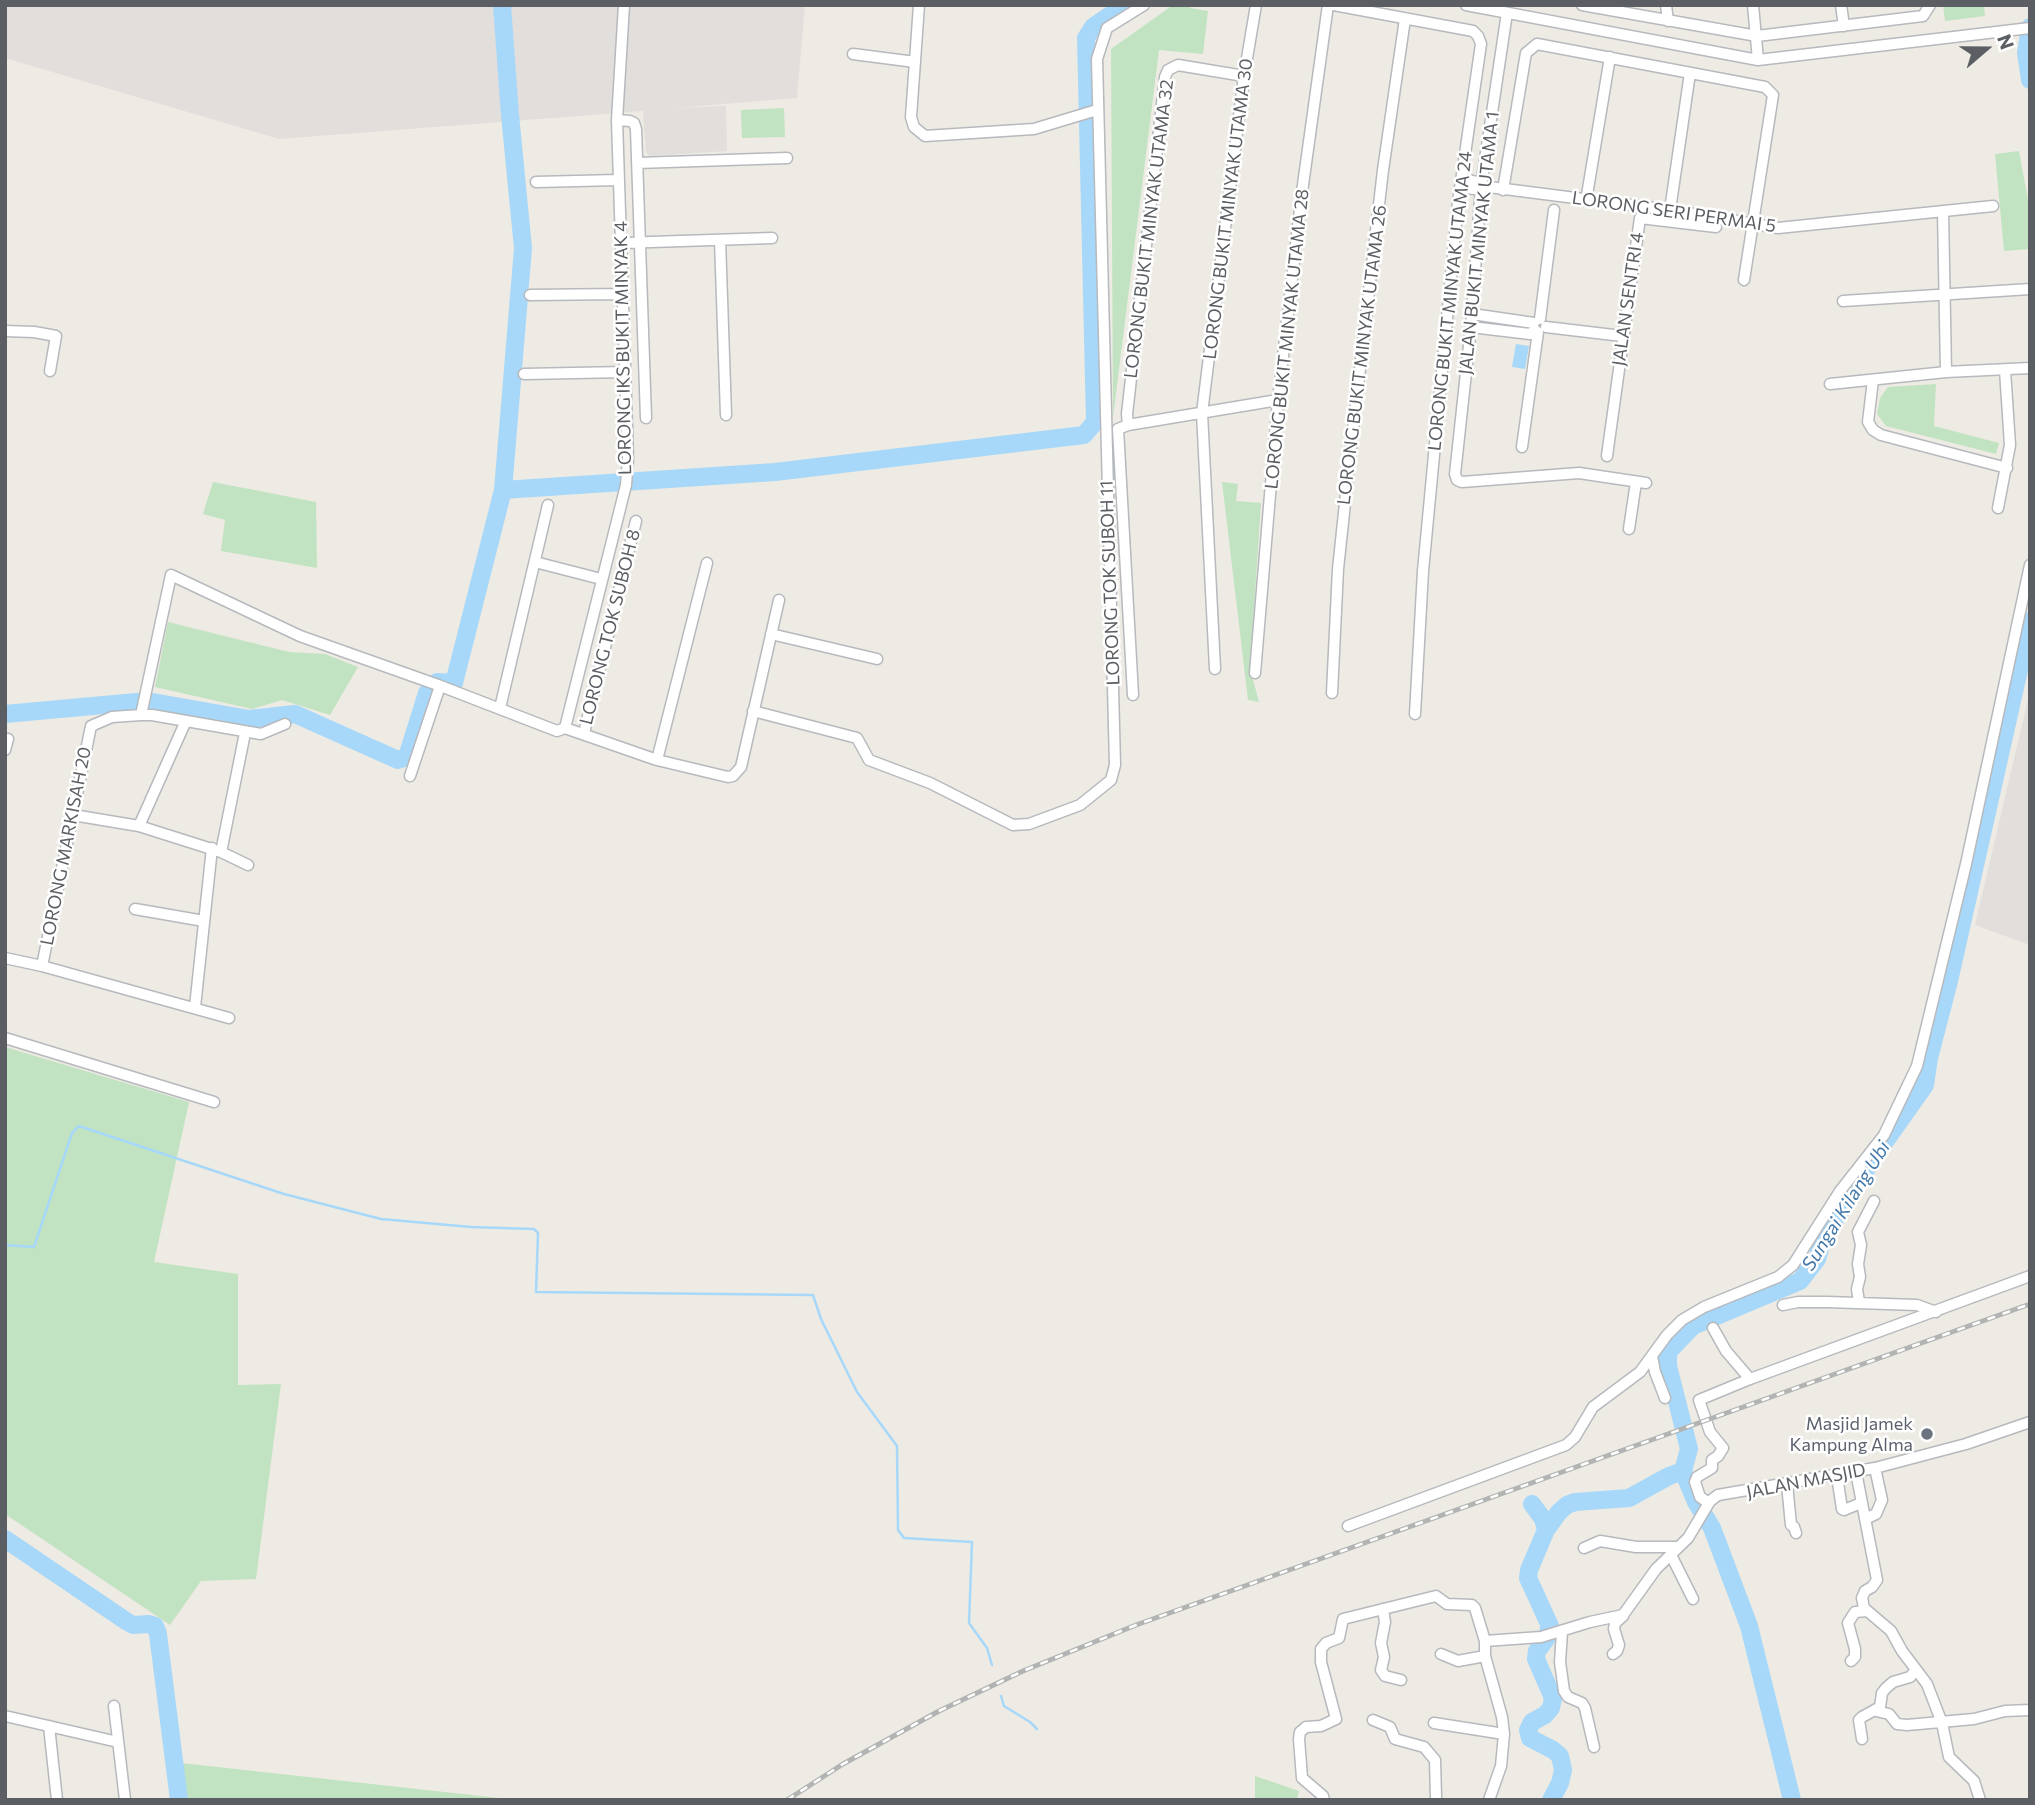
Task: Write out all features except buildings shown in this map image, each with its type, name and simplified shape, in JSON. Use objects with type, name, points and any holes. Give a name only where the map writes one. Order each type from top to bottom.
[{"type":"street","name":"LORONG IKS BUKIT MINYAK 4","points":[[561,729],[622,508],[628,459],[617,120],[624,5]]},
{"type":"street","points":[[919,5],[911,117],[914,127],[925,136],[1034,129],[1091,113]]},
{"type":"street","name":"LORONG TOK SUBOH 11","points":[[753,711],[857,738],[869,761],[951,793],[1013,825],[1029,824],[1080,805],[1111,780],[1115,765],[1091,113],[1097,59],[1107,29],[1144,5]]},
{"type":"street","name":"LORONG BUKIT MINYAK UTAMA 30","points":[[1215,669],[1202,413],[1244,76],[1256,5]]},
{"type":"street","name":"LORONG BUKIT MINYAK UTAMA 28","points":[[1255,673],[1278,400],[1301,192],[1328,5]]},
{"type":"street","name":"LORONG BUKIT MINYAK UTAMA 24","points":[[1334,5],[1473,31],[1480,44],[1460,183],[1423,571],[1415,714]]},
{"type":"street","points":[[1466,5],[1758,60],[2030,28]]},
{"type":"street","points":[[1582,5],[1757,36],[1923,16],[1930,6]]},
{"type":"street","points":[[1666,5],[1668,22]]},
{"type":"street","points":[[1753,5],[1758,60]]},
{"type":"street","points":[[1842,5],[1844,26]]},
{"type":"street","name":"JALAN BUKIT MINYAK UTAMA 1","points":[[1507,13],[1481,186],[1471,327],[1455,474],[1457,480],[1462,482],[1579,473],[1641,482],[1629,529]]},
{"type":"street","name":"LORONG BUKIT MINYAK UTAMA 26","points":[[1332,693],[1338,569],[1352,434],[1383,170],[1405,19]]},
{"type":"street","points":[[1503,190],[1528,50],[1542,44],[1765,87],[1773,95],[1744,280]]},
{"type":"street","points":[[853,54],[915,62]]},
{"type":"street","points":[[1587,201],[1610,57]]},
{"type":"street","name":"LORONG BUKIT MINYAK UTAMA 32","points":[[1128,425],[1127,414],[1165,77],[1168,70],[1178,65],[1244,76]]},
{"type":"street","points":[[1670,210],[1690,72]]},
{"type":"street","points":[[617,120],[634,123],[646,418]]},
{"type":"street","points":[[637,163],[786,158]]},
{"type":"street","points":[[536,182],[618,180]]},
{"type":"street","name":"LORONG SERI PERMAI 5","points":[[1460,183],[1670,210],[1777,228],[1993,206]]},
{"type":"street","points":[[1522,447],[1554,210]]},
{"type":"street","points":[[1943,211],[1946,372]]},
{"type":"street","name":"JALAN SENTRI 4","points":[[1606,456],[1640,218],[1716,227]]},
{"type":"street","points":[[621,243],[772,238]]},
{"type":"street","points":[[720,240],[726,415]]},
{"type":"street","points":[[1843,301],[1945,292],[2030,289]]},
{"type":"street","points":[[530,295],[622,294]]},
{"type":"street","points":[[1472,314],[1539,326],[1622,336]]},
{"type":"street","points":[[1471,327],[1530,334],[1539,326]]},
{"type":"street","points":[[5,331],[56,336],[50,372]]},
{"type":"street","points":[[1830,384],[1946,372],[2030,368]]},
{"type":"street","points":[[1998,508],[2010,446],[2005,370]]},
{"type":"street","points":[[524,374],[625,372]]},
{"type":"street","points":[[1873,380],[1868,422],[1873,430],[1881,435],[2007,468]]},
{"type":"street","points":[[1133,695],[1118,429],[1128,425],[1278,400]]},
{"type":"street","points":[[500,708],[548,505]]},
{"type":"street","name":"LORONG TOK SUBOH 8","points":[[584,733],[636,521]]},
{"type":"street","points":[[535,562],[601,579]]},
{"type":"street","points":[[657,760],[707,563]]},
{"type":"street","points":[[1348,1526],[1566,1445],[1575,1437],[1593,1407],[1640,1371],[1682,1320],[1704,1307],[1778,1277],[1793,1265],[1840,1191],[1884,1135],[1917,1066],[1966,864],[2030,565]]},
{"type":"street","points":[[285,724],[261,734],[245,733],[185,723],[142,712],[171,575],[300,636],[561,729],[584,733],[657,760],[728,777],[733,776],[741,767],[779,600]]},
{"type":"street","points":[[771,634],[877,659]]},
{"type":"street","points":[[410,776],[436,684]]},
{"type":"street","name":"LORONG MARKISAH 20","points":[[42,966],[91,726],[112,717],[142,712]]},
{"type":"street","points":[[139,826],[185,723]]},
{"type":"street","points":[[195,1007],[204,921],[216,850],[245,733]]},
{"type":"street","points":[[5,750],[8,739]]},
{"type":"street","points":[[73,815],[139,826],[216,850],[248,864]]},
{"type":"street","points":[[135,909],[204,921]]},
{"type":"street","points":[[5,958],[229,1018]]},
{"type":"street","points":[[5,1038],[214,1102]]},
{"type":"street","points":[[1859,1302],[1857,1289],[1861,1245],[1858,1232],[1874,1200]]},
{"type":"street","points":[[1613,1654],[1619,1645],[1615,1623],[1656,1569],[1688,1538],[1708,1504],[1700,1497],[1695,1486],[1696,1479],[1701,1473],[1712,1468],[1712,1460],[1723,1448],[1710,1432],[1699,1400],[2030,1276]]},
{"type":"street","points":[[1783,1305],[1798,1302],[1859,1302],[1917,1305],[1936,1312]]},
{"type":"street","points":[[1713,1328],[1726,1351],[1750,1379]]},
{"type":"street","points":[[1653,1356],[1655,1372],[1665,1398]]},
{"type":"street","name":"JALAN MASJID","points":[[1708,1504],[1718,1495],[1875,1468],[1966,1444],[2030,1422]]},
{"type":"street","points":[[1865,1518],[1876,1514],[1881,1500],[1875,1468]]},
{"type":"street","points":[[1856,1472],[1877,1580],[1865,1591],[1862,1598],[1864,1608],[1891,1631],[1902,1651],[1927,1684],[1941,1723],[1949,1757],[1974,1781],[1980,1800]]},
{"type":"street","points":[[1837,1476],[1842,1509],[1861,1503]]},
{"type":"street","points":[[1787,1484],[1791,1525],[1796,1533]]},
{"type":"street","points":[[1584,1548],[1600,1541],[1675,1551]]},
{"type":"street","points":[[1675,1551],[1693,1599]]},
{"type":"street","points":[[1324,1800],[1323,1796],[1301,1777],[1299,1739],[1300,1732],[1306,1727],[1321,1726],[1336,1719],[1321,1662],[1321,1649],[1326,1643],[1339,1638],[1343,1619],[1436,1596],[1447,1604],[1472,1605],[1485,1641],[1485,1656],[1504,1734],[1501,1766],[1489,1800]]},
{"type":"street","points":[[1383,1609],[1385,1622],[1381,1643],[1384,1657],[1381,1670],[1385,1676],[1401,1680]]},
{"type":"street","points":[[1851,1661],[1855,1657],[1855,1649],[1848,1623],[1855,1612],[1867,1611]]},
{"type":"street","points":[[1485,1641],[1541,1637],[1623,1615]]},
{"type":"street","points":[[1559,1633],[1564,1691],[1568,1697],[1582,1703],[1585,1708],[1594,1747]]},
{"type":"street","points":[[1441,1654],[1458,1661],[1485,1656]]},
{"type":"street","points":[[1862,1739],[1859,1720],[1880,1707],[1882,1693],[1886,1688],[1893,1682],[1910,1677],[1916,1670]]},
{"type":"street","points":[[114,1706],[125,1800]]},
{"type":"street","points":[[1876,1710],[1889,1714],[1897,1724],[1903,1725],[1941,1723],[1974,1719],[2005,1711],[2030,1710]]},
{"type":"street","points":[[5,1716],[118,1742]]},
{"type":"street","points":[[1373,1720],[1390,1727],[1395,1739],[1424,1747],[1435,1760],[1438,1798]]},
{"type":"street","points":[[1434,1723],[1504,1734]]},
{"type":"street","points":[[49,1726],[57,1800]]},
{"type":"shaded area","points":[[5,5],[805,5],[797,98],[674,108],[726,106],[727,151],[649,156],[646,152],[643,111],[279,139],[5,58]]},
{"type":"shaded area","points":[[2030,691],[2030,945],[1975,925]]},
{"type":"green space","points":[[1173,5],[1190,5],[1190,8],[1208,11],[1203,54],[1159,50],[1113,417],[1111,49]]},
{"type":"green space","points":[[1943,5],[1984,5],[1985,16],[1945,21]]},
{"type":"green space","points":[[784,108],[785,137],[742,138],[741,110]]},
{"type":"green space","points":[[2019,151],[2030,211],[2030,249],[2004,251],[1995,154]]},
{"type":"green space","points":[[1936,384],[1934,426],[1999,443],[1996,454],[1886,426],[1877,414],[1880,398],[1888,387]]},
{"type":"green space","points":[[213,482],[316,502],[317,568],[221,551],[225,520],[203,514]]},
{"type":"green space","points":[[1222,482],[1238,484],[1236,501],[1261,503],[1250,668],[1259,702],[1248,700]]},
{"type":"green space","points":[[168,622],[289,652],[325,654],[358,667],[330,715],[282,700],[252,709],[155,687]]},
{"type":"green space","points":[[5,1047],[189,1102],[154,1262],[238,1274],[238,1385],[281,1384],[256,1579],[201,1581],[170,1625],[5,1514]]},
{"type":"green space","points":[[181,1763],[508,1799],[508,1800],[184,1800]]},
{"type":"green space","points":[[1255,1776],[1299,1791],[1297,1800],[1255,1800]]},
{"type":"water","points":[[1516,344],[1529,346],[1525,369],[1512,367]]},
{"type":"waterway","points":[[5,714],[147,701],[249,719],[295,714],[398,760],[407,757],[427,693],[437,682],[454,683],[503,490],[523,248],[502,5]]},
{"type":"waterway","points":[[503,490],[775,472],[1084,435],[1095,422],[1086,38],[1093,27],[1125,5]]},
{"type":"waterway","name":"Sungai Kilang Ubi","points":[[2030,27],[2026,53],[2030,80]]},
{"type":"waterway","name":"Sungai Kilang Ubi","points":[[1551,1800],[1563,1770],[1560,1756],[1530,1738],[1528,1730],[1532,1722],[1551,1708],[1553,1698],[1536,1659],[1537,1651],[1546,1639],[1550,1626],[1528,1578],[1529,1570],[1546,1530],[1567,1505],[1629,1498],[1683,1471],[1689,1449],[1668,1366],[1668,1352],[1693,1326],[1800,1281],[1817,1259],[1823,1239],[1874,1157],[1925,1085],[2030,621]]},
{"type":"waterway","points":[[5,1245],[34,1247],[72,1133],[79,1126],[284,1194],[381,1219],[471,1227],[534,1229],[538,1233],[536,1292],[813,1295],[821,1319],[857,1392],[897,1446],[898,1530],[904,1538],[972,1542],[969,1623],[987,1648],[992,1665]]},
{"type":"waterway","points":[[1683,1471],[1696,1502],[1712,1528],[1749,1626],[1792,1800]]},
{"type":"waterway","points":[[1532,1504],[1543,1519],[1546,1530]]},
{"type":"waterway","points":[[5,1539],[126,1621],[133,1625],[155,1626],[179,1800]]},
{"type":"waterway","points":[[1001,1696],[1004,1706],[1037,1729]]},
{"type":"railway","points":[[787,1800],[843,1764],[939,1711],[1023,1671],[1136,1625],[2030,1304]]},
{"type":"place","name":"Masjid Jamek Kampung Alma","points":[[1927,1434]]}]
